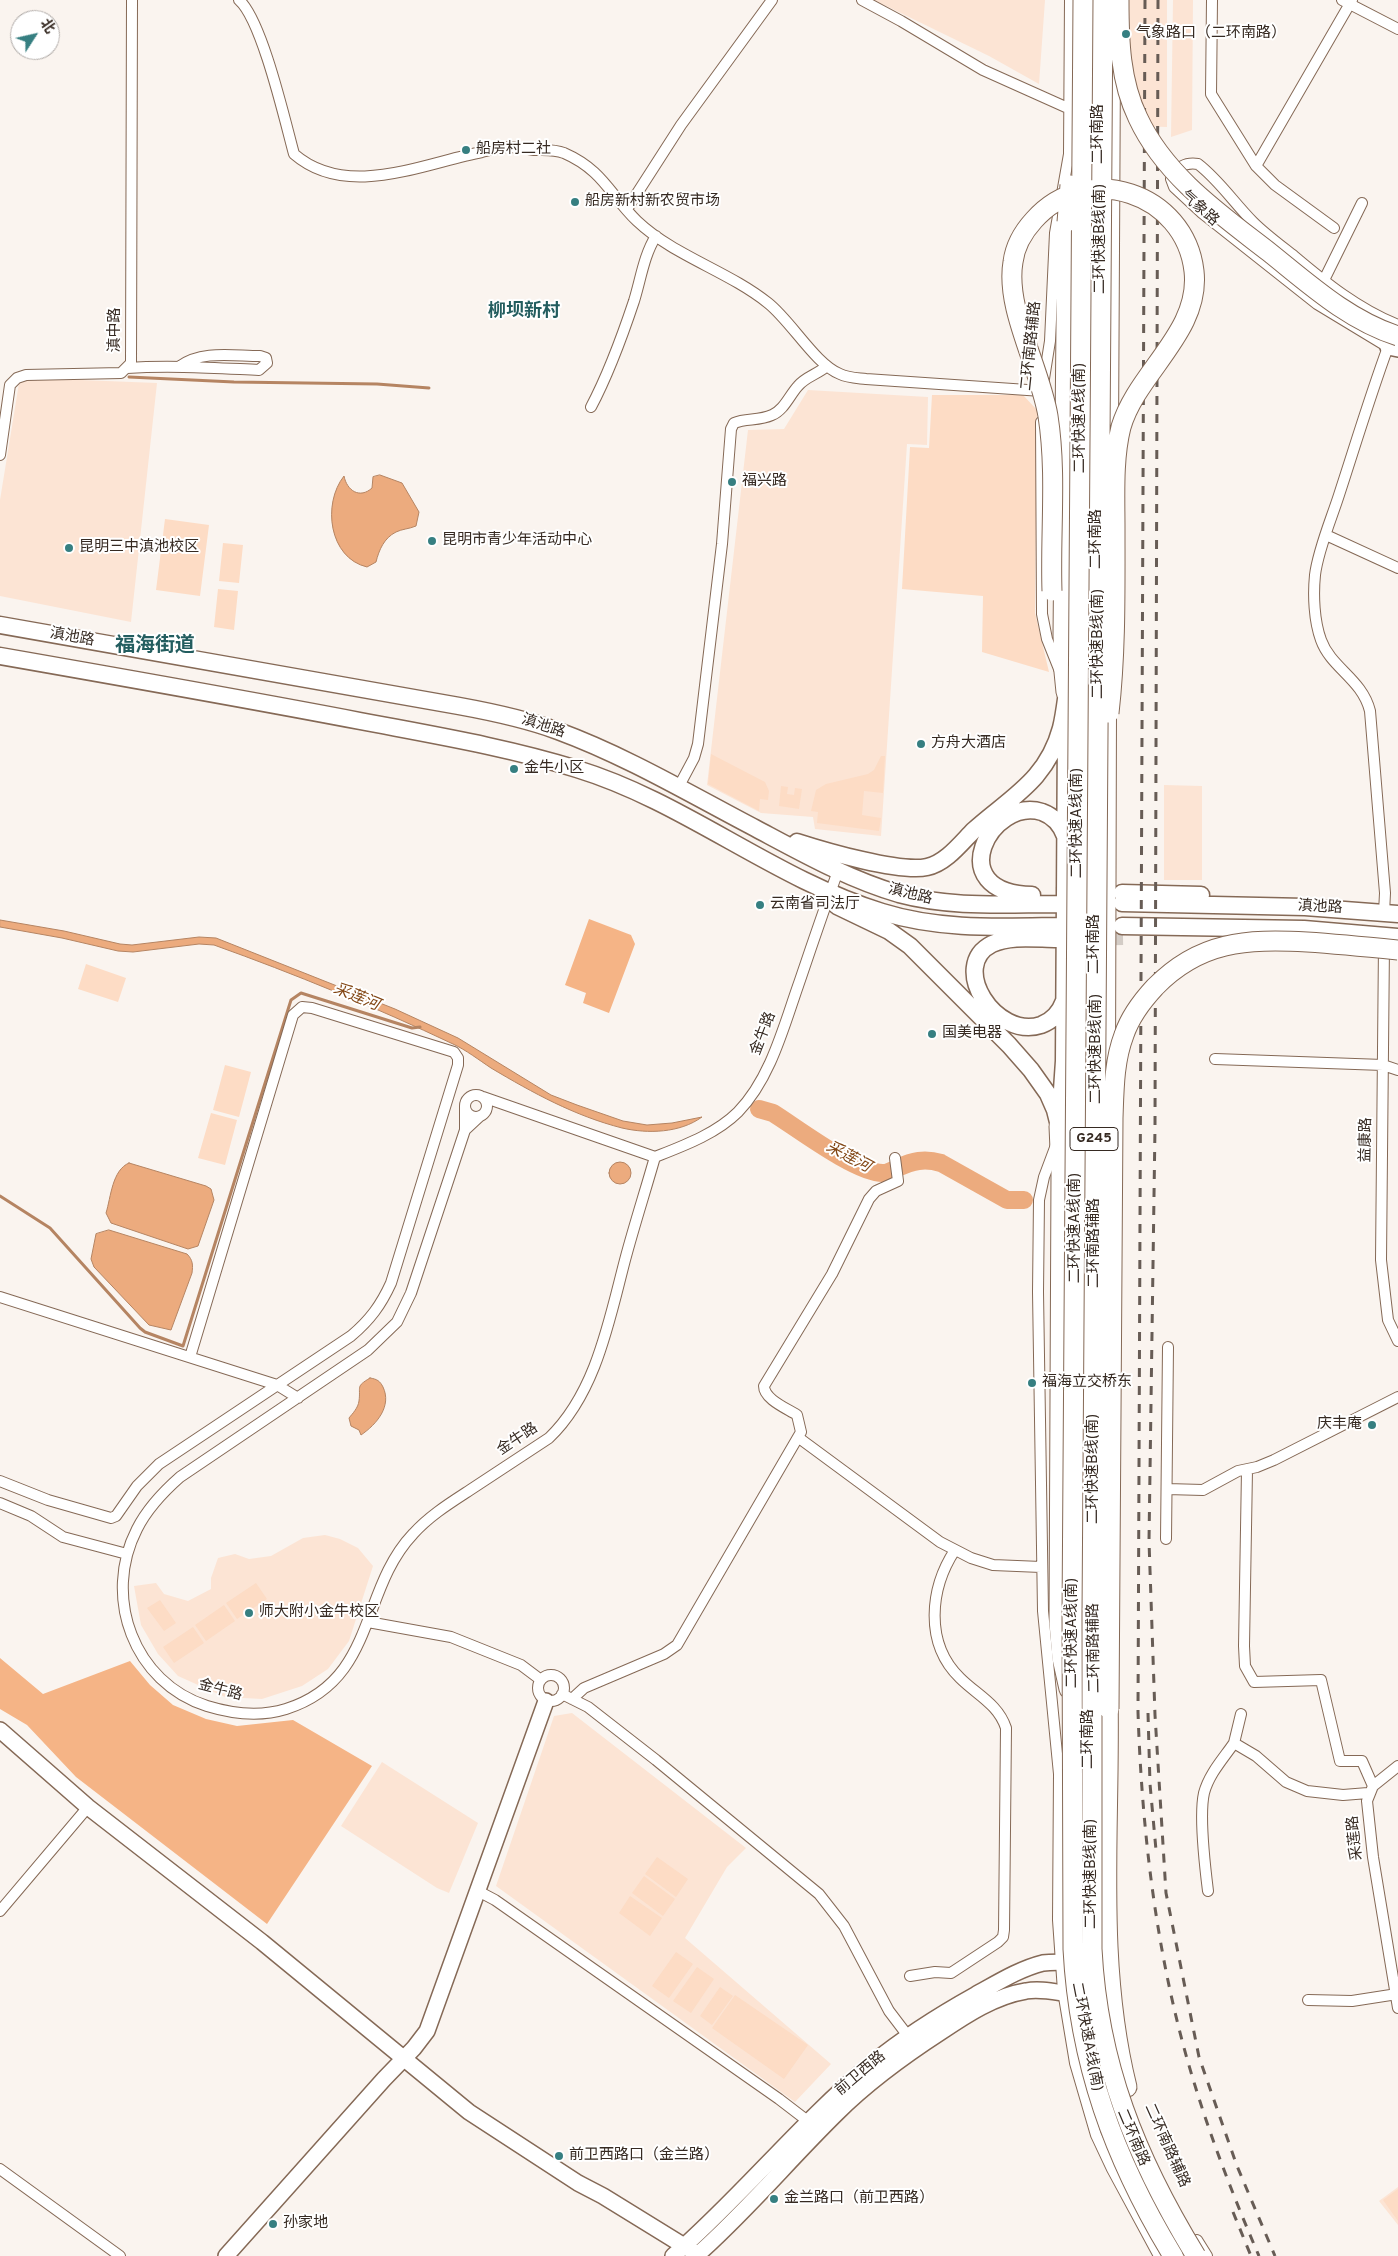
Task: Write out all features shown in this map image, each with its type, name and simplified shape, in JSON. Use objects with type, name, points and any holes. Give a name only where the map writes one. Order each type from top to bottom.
[{"type":"highway","name":"二环快速A线(南)","points":[[1084,0],[1072,1930],[1075,1986],[1082,2034],[1097,2096],[1115,2144],[1146,2210],[1175,2256]]},
{"type":"highway","name":"二环快速B线(南)","points":[[1101,0],[1091,1930],[1095,1984],[1102,2031],[1116,2090],[1133,2137],[1156,2185],[1200,2254]]},
{"type":"highway","points":[[1117,0],[1120,53],[1127,89],[1142,128],[1164,160],[1206,203],[1324,296],[1395,344]]},
{"type":"highway","points":[[1058,591],[1067,214],[1084,109]]},
{"type":"highway","points":[[1066,683],[1058,591],[1049,426],[1040,382],[1014,303],[1012,267],[1015,251],[1021,238],[1044,210],[1059,200],[1077,192],[1109,189],[1142,198],[1168,217],[1185,242],[1192,261],[1194,280],[1192,299],[1186,317],[1134,396],[1124,418],[1118,442],[1115,490],[1113,672],[1108,723],[1098,789]]},
{"type":"highway","points":[[1127,2087],[1118,2046],[1096,1994],[1110,1975],[1109,1709],[1112,1118],[1117,1061],[1126,1028],[1145,999],[1168,976],[1198,955],[1222,946],[1249,941],[1342,945],[1398,950]]},
{"type":"highway","points":[[1059,1126],[1059,1630],[1062,1658],[1071,1700],[1072,1722]]},
{"type":"highway","points":[[1092,1695],[1098,1616],[1108,1550],[1110,1517]]},
{"type":"highway","points":[[1093,1561],[1094,1594],[1105,1652],[1109,1709]]},
{"type":"main road","name":"二环南路","points":[[1101,0],[1084,109],[1083,587],[1074,1892],[1076,1963],[1096,1994],[1102,2046],[1114,2091],[1130,2138],[1153,2186],[1200,2254]]},
{"type":"main road","name":"二环南路","points":[[1076,1963],[1088,1911],[1089,1667],[1084,109]]},
{"type":"main road","points":[[739,820],[792,841],[842,854],[906,867],[933,866],[945,858],[1036,777],[1056,743],[1063,719],[1066,683],[1078,628],[1083,587]]},
{"type":"main road","name":"滇池路","points":[[0,625],[492,712],[568,735],[678,788],[838,871],[907,896],[953,904],[1057,899],[1011,893],[995,887],[988,881],[983,872],[982,852],[988,836],[996,826],[1011,815],[1022,812],[1038,811],[1048,815],[1057,822],[1065,838]]},
{"type":"main road","name":"滇池路","points":[[0,656],[224,695],[450,738],[530,756],[586,772],[619,784],[728,840],[835,900],[936,924],[1058,932],[992,944],[980,956],[976,965],[975,977],[981,995],[988,1007],[1004,1021],[1016,1026],[1035,1026],[1046,1022],[1056,1015],[1064,999]]},
{"type":"main road","points":[[1059,1126],[1064,1066],[1066,683]]},
{"type":"main road","points":[[862,881],[846,882],[840,888],[835,900],[895,935],[920,954],[1031,1070],[1052,1102],[1074,1185],[1079,1215]]},
{"type":"main road","name":"滇池路","points":[[1122,898],[1186,893],[1285,906],[1391,914]]},
{"type":"main road","name":"滇池路","points":[[1123,932],[1284,929],[1391,936]]},
{"type":"main road","name":"二环南路","points":[[1096,1994],[1092,2064],[1108,2119],[1141,2193],[1175,2256]]},
{"type":"street","name":"滇中路","points":[[0,455],[10,386],[17,378],[26,375],[121,373],[131,363],[132,0]]},
{"type":"street","points":[[239,0],[249,11],[265,54],[294,154],[301,160],[326,171],[343,175],[370,177],[507,147],[556,150],[574,157],[597,173],[638,222],[656,236],[667,244],[748,288],[785,317],[827,366],[840,374],[866,379],[1042,391]]},
{"type":"street","points":[[627,209],[681,125],[772,0]]},
{"type":"street","points":[[862,0],[983,70],[1084,109]]},
{"type":"street","name":"二环南路辅路","points":[[1066,683],[1047,639],[1042,614],[1040,412],[1050,341],[1055,233],[1069,154],[1084,109],[1070,0]]},
{"type":"street","name":"二环南路辅路","points":[[1117,0],[1109,1468],[1113,1826],[1096,1994],[1075,2063],[1096,2135],[1112,2169],[1159,2256]]},
{"type":"street","points":[[1212,0],[1211,94],[1256,166],[1275,185],[1334,228]]},
{"type":"street","points":[[1256,166],[1348,1],[1398,29]]},
{"type":"street","name":"气象路","points":[[1395,344],[1317,304],[1202,213],[1174,187],[1171,179],[1174,173],[1184,164],[1198,164],[1210,172],[1253,223],[1355,304],[1398,325]]},
{"type":"street","points":[[1324,280],[1362,203]]},
{"type":"street","points":[[591,407],[619,345],[640,281],[647,250],[656,236]]},
{"type":"street","points":[[1391,914],[1385,892],[1370,711],[1366,698],[1357,684],[1327,652],[1320,640],[1316,620],[1315,574],[1326,535],[1395,344]]},
{"type":"street","points":[[127,368],[180,366],[259,370],[267,363],[266,358],[260,356],[202,356],[192,358],[180,366]]},
{"type":"street","points":[[678,788],[694,758],[698,744],[722,544],[731,429],[734,423],[742,420],[764,419],[775,414],[798,386],[827,366]]},
{"type":"street","points":[[1326,535],[1398,568]]},
{"type":"street","name":"金牛路","points":[[465,1130],[414,1285],[396,1322],[368,1350],[180,1477],[164,1492],[140,1523],[127,1554],[122,1587],[126,1624],[132,1640],[144,1659],[170,1688],[195,1702],[244,1714],[267,1713],[286,1708],[319,1692],[334,1680],[357,1649],[388,1571],[412,1535],[442,1509],[549,1438],[560,1427],[575,1406],[592,1370],[607,1327],[655,1158],[725,1124],[749,1100],[758,1087],[835,900],[838,871]]},
{"type":"street","name":"益康路","points":[[1391,936],[1383,1065],[1381,1260],[1388,1320],[1398,1341]]},
{"type":"street","points":[[0,1480],[48,1500],[111,1518],[119,1513],[137,1486],[159,1464],[352,1336],[376,1312],[391,1283],[458,1065],[458,1058],[454,1052],[312,1008],[302,1007],[293,1015],[190,1357]]},
{"type":"street","points":[[1216,1060],[1383,1065],[1398,1070]]},
{"type":"street","points":[[450,1090],[466,1102],[469,1115],[482,1115],[509,1106]]},
{"type":"street","points":[[465,1130],[466,1102],[474,1095],[655,1158]]},
{"type":"street","points":[[465,1130],[482,1115],[487,1107],[483,1097]]},
{"type":"street","points":[[1059,1126],[1056,1146],[1041,1187],[1038,1216],[1041,1567],[1044,1638],[1059,1774],[1058,1895],[1076,1963],[1096,1966],[1102,1975],[1096,1994]]},
{"type":"street","points":[[895,1158],[898,1181],[876,1191],[869,1198],[832,1274],[764,1386],[764,1391],[769,1397],[797,1416],[801,1432],[799,1438],[677,1646],[664,1654],[567,1696],[554,1701],[546,1701],[539,1694],[538,1686],[541,1680],[550,1676],[557,1678],[562,1683],[567,1696],[588,1707],[656,1760],[820,1894],[844,1926],[889,2011],[908,2036]]},
{"type":"street","points":[[0,1297],[277,1385],[298,1398]]},
{"type":"street","points":[[1166,1539],[1168,1346]]},
{"type":"street","points":[[1167,1489],[1203,1490],[1238,1472],[1274,1460],[1398,1397]]},
{"type":"street","points":[[799,1438],[940,1542],[955,1550],[971,1558],[993,1565],[1041,1567]]},
{"type":"street","points":[[1247,1470],[1245,1666],[1254,1682],[1321,1680],[1340,1761],[1362,1761],[1370,1790]]},
{"type":"street","points":[[0,1503],[31,1516],[63,1537],[127,1554]]},
{"type":"street","points":[[910,1976],[935,1972],[951,1973],[998,1942],[1004,1930],[1006,1728],[996,1709],[959,1678],[951,1668],[944,1656],[935,1628],[934,1614],[939,1582],[943,1570],[955,1550]]},
{"type":"street","points":[[368,1622],[451,1637],[521,1665],[541,1680]]},
{"type":"street","points":[[226,2256],[414,2048],[426,2031],[546,1701]]},
{"type":"street","points":[[1208,1891],[1204,1794],[1213,1772],[1234,1743],[1241,1714]]},
{"type":"street","points":[[0,1730],[88,1807],[254,1936],[469,2112],[578,2183],[694,2253]]},
{"type":"street","points":[[1234,1743],[1256,1756],[1286,1782],[1307,1791],[1343,1795],[1370,1790],[1398,1766]]},
{"type":"street","name":"采莲路","points":[[1370,1790],[1367,1801],[1373,1857],[1398,2008]]},
{"type":"street","points":[[0,1911],[88,1807]]},
{"type":"street","points":[[476,1890],[495,1900],[809,2122]]},
{"type":"street","name":"前卫西路","points":[[694,2253],[705,2228],[809,2122],[871,2064],[908,2036],[1008,1977],[1027,1968],[1045,1963],[1076,1963]]},
{"type":"street","name":"前卫西路","points":[[673,2256],[694,2253],[718,2236],[838,2112],[884,2072],[953,2023],[991,2002],[1028,1990],[1096,1994]]},
{"type":"street","points":[[1308,2000],[1352,2000],[1396,1994]]},
{"type":"street","name":"二环南路辅路","points":[[1127,2087],[1136,2121],[1152,2158],[1200,2254]]},
{"type":"street","points":[[0,2169],[120,2256]]},
{"type":"shaded area","points":[[874,0],[1045,0],[1039,84],[989,56]]},
{"type":"shaded area","points":[[1129,0],[1167,0],[1167,127],[1130,126]]},
{"type":"shaded area","points":[[1173,0],[1193,0],[1192,130],[1171,137]]},
{"type":"shaded area","name":"昆明三中滇池校区","points":[[30,378],[157,383],[131,622],[0,596],[0,500],[19,383]]},
{"type":"shaded area","points":[[808,390],[928,397],[927,445],[907,444],[881,836],[815,829],[813,817],[761,813],[707,785],[748,430],[784,429]]},
{"type":"shaded area","points":[[932,395],[1023,395],[1037,410],[1035,613],[1049,672],[982,652],[983,596],[902,589],[910,447],[929,448]]},
{"type":"shaded area","points":[[165,519],[209,525],[200,596],[156,590]]},
{"type":"shaded area","points":[[223,543],[243,545],[239,583],[219,581]]},
{"type":"shaded area","points":[[218,589],[238,591],[234,630],[214,627]]},
{"type":"shaded area","points":[[711,754],[765,782],[769,791],[768,800],[760,799],[759,811],[708,784]]},
{"type":"shaded area","points":[[881,756],[885,756],[883,793],[864,791],[862,815],[881,818],[879,831],[817,823],[818,812],[811,811],[816,790],[826,784],[868,774],[874,770]]},
{"type":"shaded area","points":[[1164,785],[1202,786],[1202,880],[1164,880]]},
{"type":"shaded area","points":[[781,786],[788,787],[787,794],[794,795],[795,788],[802,789],[799,809],[779,806]]},
{"type":"shaded area","points":[[589,919],[631,935],[635,944],[609,1013],[583,1003],[586,993],[565,985]]},
{"type":"shaded area","points":[[86,964],[126,978],[118,1002],[78,989]]},
{"type":"shaded area","points":[[225,1065],[251,1072],[239,1117],[213,1110]]},
{"type":"shaded area","points":[[211,1113],[237,1120],[225,1165],[198,1158]]},
{"type":"shaded area","name":"师大附小金牛校区","points":[[325,1535],[340,1539],[358,1548],[373,1566],[349,1641],[328,1669],[302,1686],[262,1699],[225,1697],[178,1676],[158,1654],[141,1625],[134,1586],[156,1583],[164,1594],[188,1601],[211,1589],[211,1578],[218,1558],[235,1554],[249,1559],[271,1556],[303,1538]]},
{"type":"shaded area","points":[[256,1583],[267,1599],[237,1619],[226,1603]]},
{"type":"shaded area","points":[[160,1600],[176,1623],[164,1631],[147,1608]]},
{"type":"shaded area","points":[[224,1605],[235,1621],[206,1641],[195,1625]]},
{"type":"shaded area","points":[[193,1627],[204,1643],[174,1663],[163,1647]]},
{"type":"shaded area","points":[[0,1658],[43,1694],[130,1661],[150,1685],[173,1705],[206,1719],[237,1726],[293,1720],[372,1766],[267,1924],[76,1777],[27,1725],[0,1709]]},
{"type":"shaded area","points":[[572,1713],[746,1848],[727,1867],[685,1938],[831,2064],[795,2102],[496,1886],[554,1716]]},
{"type":"shaded area","points":[[382,1762],[478,1823],[449,1893],[437,1888],[341,1826]]},
{"type":"shaded area","points":[[657,1857],[688,1879],[676,1897],[645,1874]]},
{"type":"shaded area","points":[[644,1876],[675,1899],[663,1916],[632,1893]]},
{"type":"shaded area","points":[[630,1896],[662,1918],[650,1936],[619,1913]]},
{"type":"shaded area","points":[[676,1952],[693,1964],[669,1998],[652,1986]]},
{"type":"shaded area","points":[[697,1967],[714,1979],[691,2013],[673,2001]]},
{"type":"shaded area","points":[[720,1987],[733,1996],[712,2025],[700,2016]]},
{"type":"shaded area","points":[[735,1995],[808,2045],[784,2079],[712,2028]]},
{"type":"shaded area","points":[[1398,2187],[1398,2225],[1379,2201]]},
{"type":"shaded area","points":[[1398,2189],[1398,2221],[1383,2200]]},
{"type":"water","points":[[380,475],[402,483],[419,512],[416,526],[398,531],[388,538],[376,562],[367,567],[354,562],[344,553],[337,542],[333,529],[333,501],[337,488],[344,476],[351,489],[355,492],[363,493],[372,488],[373,477]]},
{"type":"water","name":"采莲河","points":[[0,920],[132,945],[199,937],[216,938],[395,1009],[458,1038],[551,1095],[577,1105],[623,1121],[647,1125],[672,1123],[702,1117],[684,1126],[664,1131],[632,1130],[605,1123],[539,1095],[491,1068],[458,1046],[424,1030],[335,992],[214,945],[199,944],[133,952],[118,951],[62,938],[0,927]]},
{"type":"water","points":[[620,1162],[628,1165],[631,1173],[628,1181],[620,1184],[612,1181],[609,1173],[612,1165]]},
{"type":"water","points":[[129,1163],[211,1189],[214,1200],[198,1246],[188,1249],[111,1223],[106,1213],[113,1185],[119,1172]]},
{"type":"water","points":[[109,1230],[187,1254],[190,1258],[192,1273],[171,1330],[149,1325],[94,1267],[91,1259],[96,1234]]},
{"type":"water","points":[[370,1378],[375,1379],[382,1385],[386,1401],[377,1420],[361,1435],[359,1430],[351,1426],[349,1418],[358,1404],[360,1385]]},
{"type":"waterway","points":[[129,377],[234,382],[377,384],[429,388]]},
{"type":"waterway","points":[[0,1196],[50,1228],[140,1328],[145,1332],[183,1346],[291,1000],[301,993],[412,1028],[420,1027]]},
{"type":"waterway","name":"采莲河","points":[[759,1109],[773,1113],[843,1158],[872,1171],[885,1173],[913,1162],[935,1161],[1007,1200],[1024,1200]]},
{"type":"tunnel","points":[[1056,895],[1110,893]]},
{"type":"tunnel","points":[[1064,938],[1123,937]]},
{"type":"railway","points":[[1145,0],[1138,1712],[1140,1758],[1143,1805],[1154,1897],[1161,1943],[1180,2034],[1215,2146],[1259,2256]]},
{"type":"railway","points":[[1158,0],[1155,1127],[1149,1541],[1155,1715],[1166,1893],[1199,2057],[1237,2166],[1275,2256]]},
{"type":"railway","points":[[1148,1713],[1150,1784],[1156,1850]]},
{"type":"railway","points":[[1233,2212],[1251,2256]]},
{"type":"place","name":"气象路口（二环南路）","points":[[1126,34]]},
{"type":"place","name":"船房村二社","points":[[466,150]]},
{"type":"place","name":"船房新村新农贸市场","points":[[575,202]]},
{"type":"place","name":"福兴路","points":[[732,482]]},
{"type":"place","name":"昆明市青少年活动中心","points":[[432,541]]},
{"type":"place","name":"昆明三中滇池校区","points":[[69,548]]},
{"type":"place","name":"方舟大酒店","points":[[921,744]]},
{"type":"place","name":"金牛小区","points":[[514,769]]},
{"type":"place","name":"云南省司法厅","points":[[760,905]]},
{"type":"place","name":"国美电器","points":[[932,1034]]},
{"type":"place","name":"福海立交桥东","points":[[1032,1383]]},
{"type":"place","name":"庆丰庵","points":[[1372,1425]]},
{"type":"place","name":"师大附小金牛校区","points":[[249,1613]]},
{"type":"place","name":"前卫西路口（金兰路）","points":[[559,2156]]},
{"type":"place","name":"金兰路口（前卫西路）","points":[[774,2199]]},
{"type":"place","name":"孙家地","points":[[273,2224]]},
{"type":"district","name":"柳坝新村","points":[[524,312]]},
{"type":"district","name":"福海街道","points":[[155,647]]}]
